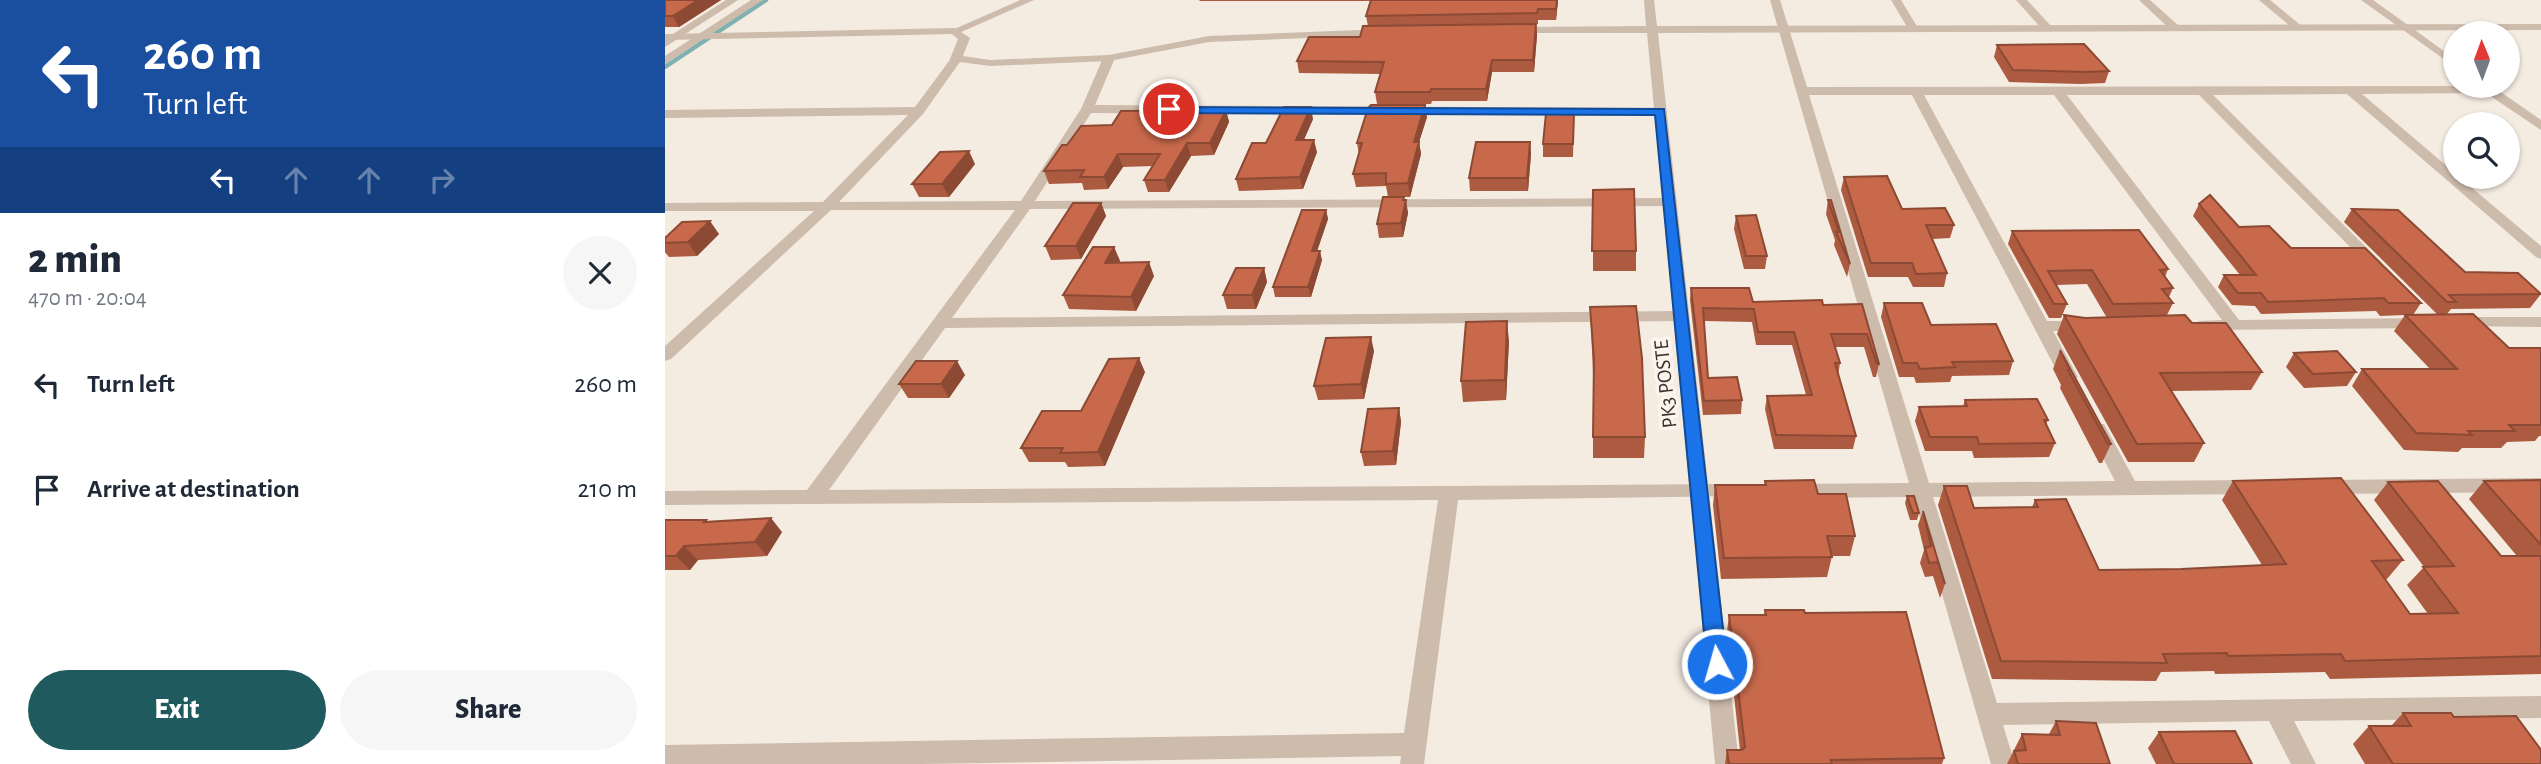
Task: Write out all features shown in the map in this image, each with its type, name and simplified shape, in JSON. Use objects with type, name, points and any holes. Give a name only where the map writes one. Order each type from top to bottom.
[{"type":"street","points":[[668,40],[733,0]]},
{"type":"street","points":[[665,61],[758,0]]},
{"type":"street","points":[[668,40],[702,36],[955,31],[1030,0]]},
{"type":"street","name":"PK3 POSTE","points":[[1649,0],[1727,764]]},
{"type":"street","points":[[1775,0],[2003,764]]},
{"type":"street","points":[[1896,0],[1913,28]]},
{"type":"street","points":[[2021,0],[2047,28]]},
{"type":"street","points":[[2144,0],[2175,28]]},
{"type":"street","points":[[2264,0],[2299,27]]},
{"type":"street","points":[[2366,0],[2443,55]]},
{"type":"street","points":[[1500,30],[2541,27]]},
{"type":"street","points":[[665,355],[825,208],[919,111],[956,59],[964,38],[955,31]]},
{"type":"street","points":[[956,59],[990,64],[1109,58],[1209,39],[1404,32]]},
{"type":"street","points":[[812,498],[1025,206],[1087,109],[1109,58]]},
{"type":"street","points":[[1801,91],[2203,92],[2443,88]]},
{"type":"street","points":[[1915,90],[2079,395]]},
{"type":"street","points":[[2350,90],[2541,254]]},
{"type":"street","points":[[2058,92],[2234,324]]},
{"type":"street","points":[[2203,92],[2385,275]]},
{"type":"street","points":[[2502,98],[2541,126]]},
{"type":"street","points":[[1087,109],[1660,112]]},
{"type":"street","points":[[665,114],[919,111]]},
{"type":"street","points":[[665,207],[1669,202]]},
{"type":"street","points":[[2193,325],[2433,323],[2414,303]]},
{"type":"street","points":[[939,323],[1681,316]]},
{"type":"street","points":[[2446,323],[2541,322]]},
{"type":"street","points":[[2042,326],[2097,326]]},
{"type":"street","points":[[665,332],[689,332]]},
{"type":"street","points":[[2091,418],[2129,488]]},
{"type":"street","points":[[2307,487],[2541,485]]},
{"type":"street","points":[[1782,491],[2280,487]]},
{"type":"street","points":[[665,498],[1755,491]]},
{"type":"street","points":[[665,757],[1414,754],[1449,493]]},
{"type":"street","points":[[1988,713],[2541,707]]},
{"type":"street","points":[[2275,710],[2304,764]]},
{"type":"building","points":[[665,0],[698,0],[673,16],[665,16]]},
{"type":"building","points":[[1371,0],[1557,0],[1556,9],[1538,9],[1537,13],[1366,16]]},
{"type":"building","points":[[1536,24],[1533,60],[1492,60],[1486,89],[1375,92],[1384,62],[1297,61],[1309,37],[1360,37],[1363,26]]},
{"type":"building","points":[[2084,44],[2109,71],[2013,70],[1997,45]]},
{"type":"building","points":[[1371,105],[1425,105],[1414,142],[1419,142],[1408,183],[1386,184],[1386,173],[1353,174],[1362,143],[1357,143]]},
{"type":"building","points":[[1284,107],[1311,107],[1296,140],[1314,140],[1300,177],[1236,179],[1252,143],[1266,143]]},
{"type":"building","points":[[1226,110],[1210,143],[1187,143],[1165,180],[1144,180],[1160,154],[1118,154],[1104,177],[1080,177],[1084,170],[1044,171],[1062,145],[1067,145],[1081,126],[1112,125],[1121,111]]},
{"type":"building","points":[[1546,113],[1574,113],[1573,144],[1543,144]]},
{"type":"building","points":[[1476,142],[1530,142],[1527,178],[1469,178]]},
{"type":"building","points":[[969,151],[942,184],[912,184],[940,152]]},
{"type":"building","points":[[1887,176],[1902,209],[1945,208],[1954,225],[1926,225],[1947,273],[1916,274],[1912,263],[1871,263],[1844,177]]},
{"type":"building","points":[[1634,189],[1636,251],[1592,251],[1593,190]]},
{"type":"building","points":[[2210,195],[2239,227],[2269,226],[2291,248],[2365,248],[2421,303],[2388,303],[2384,298],[2268,302],[2261,293],[2238,293],[2224,275],[2256,275],[2199,204]]},
{"type":"building","points":[[1383,197],[1404,197],[1403,200],[1406,200],[1401,223],[1377,224]]},
{"type":"building","points":[[1828,200],[1831,200],[1850,264],[1836,232],[1839,232]]},
{"type":"building","points":[[1073,203],[1101,203],[1076,246],[1045,246]]},
{"type":"building","points":[[2352,209],[2398,210],[2465,272],[2518,273],[2541,294],[2449,295],[2456,302],[2447,302]]},
{"type":"building","points":[[1302,210],[1326,210],[1312,251],[1320,251],[1308,287],[1273,287]]},
{"type":"building","points":[[1756,215],[1767,256],[1746,256],[1736,216]]},
{"type":"building","points":[[710,221],[688,242],[665,243],[665,238],[682,222]]},
{"type":"building","points":[[2139,230],[2168,269],[2160,270],[2173,288],[2162,289],[2173,303],[2113,304],[2092,270],[2048,271],[2067,304],[2054,304],[2012,231]]},
{"type":"building","points":[[1093,247],[1114,247],[1105,263],[1149,262],[1131,297],[1063,295]]},
{"type":"building","points":[[1236,268],[1264,268],[1252,295],[1223,295]]},
{"type":"building","points":[[1691,288],[1749,288],[1753,302],[1822,300],[1823,305],[1862,304],[1879,364],[1867,334],[1831,334],[1840,363],[1835,363],[1856,436],[1776,435],[1767,396],[1812,395],[1794,332],[1758,332],[1754,309],[1703,308],[1708,378],[1737,377],[1742,400],[1704,401]]},
{"type":"building","points":[[1884,303],[1922,303],[1931,325],[1996,324],[2013,361],[1952,362],[1955,367],[1920,369],[1917,363],[1903,363]]},
{"type":"building","points":[[1636,306],[1642,358],[1645,437],[1593,437],[1594,359],[1590,307]]},
{"type":"building","points":[[2473,314],[2509,348],[2541,348],[2541,425],[2509,425],[2515,431],[2468,431],[2472,435],[2416,433],[2362,369],[2457,369],[2405,315]]},
{"type":"building","points":[[2064,315],[2085,318],[2185,315],[2192,323],[2226,323],[2262,372],[2160,373],[2204,443],[2137,444]]},
{"type":"building","points":[[1507,321],[1505,380],[1461,381],[1466,322]]},
{"type":"building","points":[[1371,337],[1361,384],[1314,386],[1326,338]]},
{"type":"building","points":[[2060,350],[2111,444],[2108,444]]},
{"type":"building","points":[[2337,351],[2356,372],[2313,374],[2294,353]]},
{"type":"building","points":[[1139,358],[1098,452],[1060,453],[1063,448],[1021,448],[1042,411],[1081,411],[1109,359]]},
{"type":"building","points":[[916,361],[957,361],[941,384],[899,384]]},
{"type":"building","points":[[2037,399],[2048,420],[2044,420],[2055,443],[1979,444],[1977,437],[1930,437],[1919,407],[1967,406],[1965,400]]},
{"type":"building","points":[[1399,408],[1393,451],[1361,452],[1368,409]]},
{"type":"building","points":[[2341,478],[2403,560],[2372,561],[2410,614],[2458,613],[2423,567],[2454,566],[2388,482],[2438,481],[2501,556],[2541,556],[2541,656],[2345,661],[2341,654],[2228,656],[2227,653],[2163,654],[2167,663],[2001,661],[1944,486],[1967,486],[1974,508],[2038,507],[2035,500],[2066,499],[2099,570],[2181,569],[2286,564],[2233,481]]},
{"type":"building","points":[[1814,480],[1818,494],[1846,494],[1855,536],[1827,536],[1832,557],[1724,558],[1715,485],[1766,485],[1765,481]]},
{"type":"building","points":[[2541,480],[2541,545],[2484,481]]},
{"type":"building","points":[[1907,496],[1914,496],[1919,513],[1913,513]]},
{"type":"building","points":[[1923,511],[1945,584],[1938,562],[1929,563],[1925,548],[1931,546]]},
{"type":"building","points":[[771,518],[755,542],[684,546],[676,556],[665,556],[665,520],[706,520],[704,522]]},
{"type":"building","points":[[1765,610],[1804,610],[1805,613],[1906,612],[1944,758],[1831,760],[1832,764],[1729,764],[1727,750],[1742,750],[1745,747],[1729,615],[1766,615]]},
{"type":"building","points":[[2403,713],[2451,713],[2454,717],[2516,716],[2541,750],[2541,764],[2393,764],[2369,726],[2411,726]]},
{"type":"building","points":[[2056,721],[2096,723],[2110,764],[2018,764],[2014,751],[2026,750],[2022,734],[2060,735]]},
{"type":"building","points":[[2235,731],[2252,764],[2174,764],[2159,732]]},
{"type":"waterway","points":[[665,67],[766,0]]},
{"type":"route","points":[[1169,109],[1660,112],[1717,664]]}]
